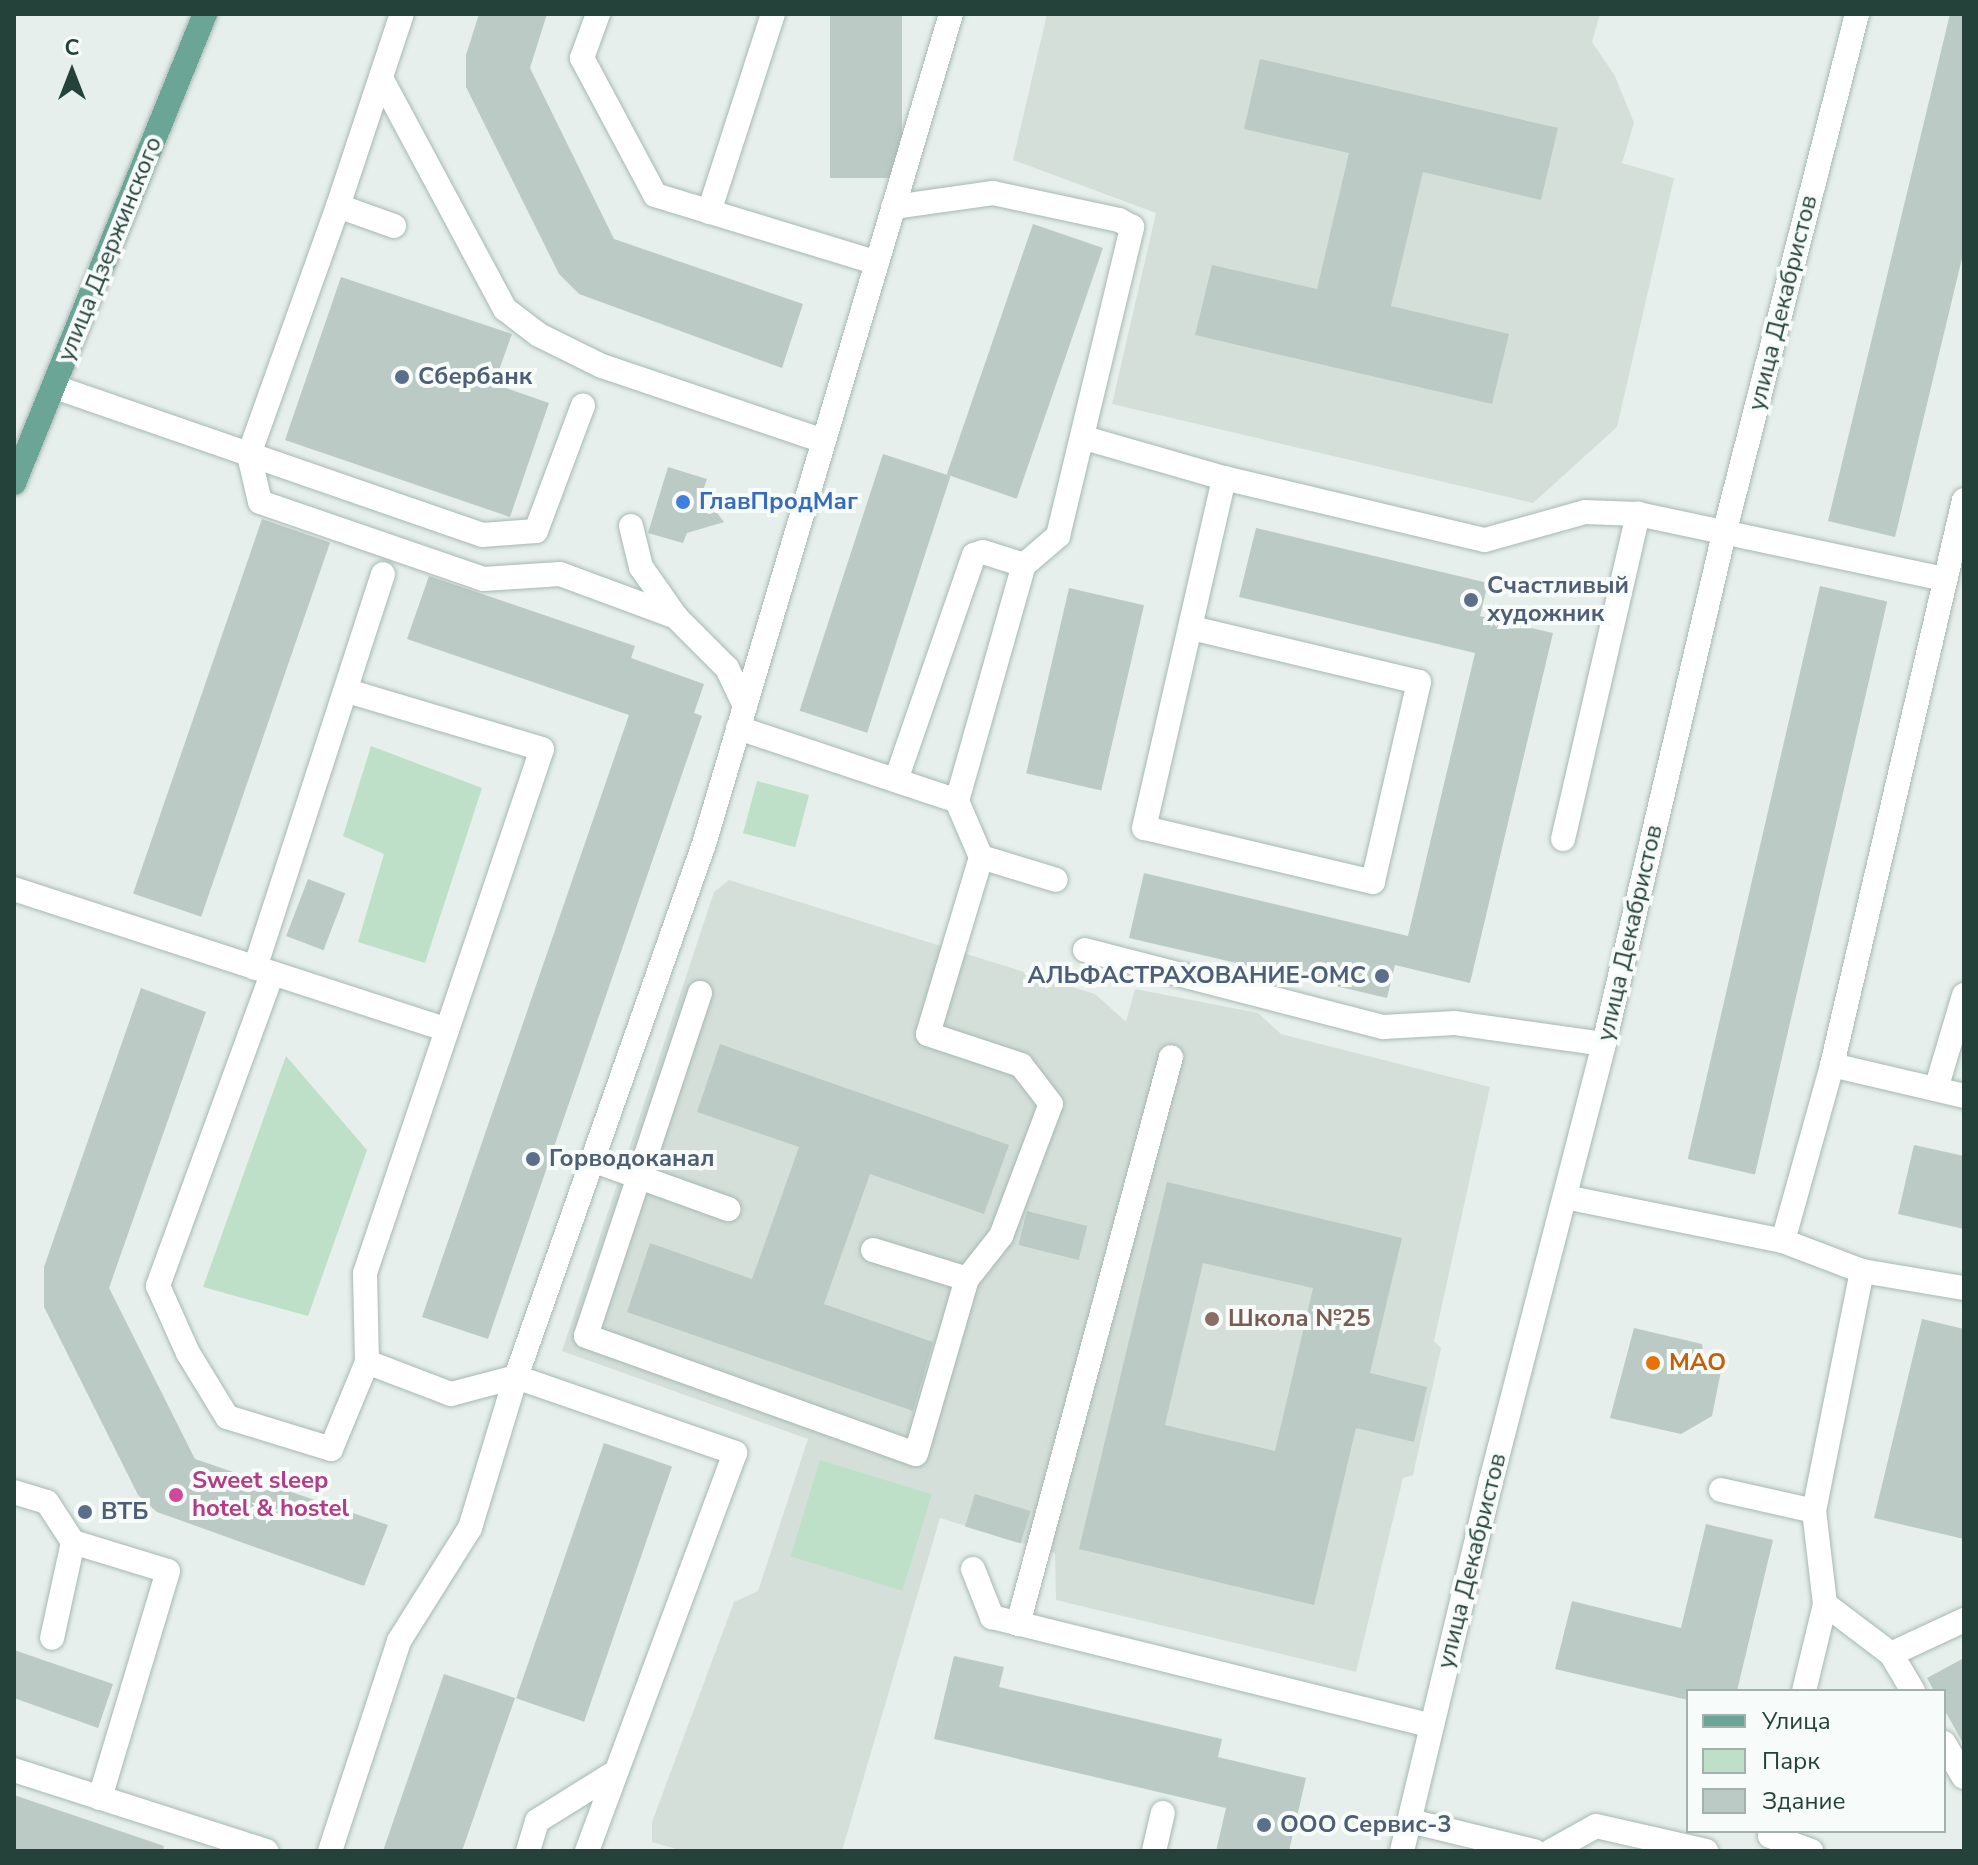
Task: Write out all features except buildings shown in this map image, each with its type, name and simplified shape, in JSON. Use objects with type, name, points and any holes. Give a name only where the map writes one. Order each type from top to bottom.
[{"type":"main road","name":"улица Дзержинского","points":[[14,483],[205,14]]},
{"type":"street","points":[[402,14],[338,206],[249,455],[260,502],[483,579],[560,574],[676,617]]},
{"type":"street","points":[[598,14],[582,58],[655,195],[877,263]]},
{"type":"street","points":[[709,212],[773,14]]},
{"type":"street","points":[[330,1851],[399,1641],[470,1528],[516,1377],[704,844],[951,14]]},
{"type":"street","name":"улица Декабристов","points":[[1402,1851],[1604,1044],[1724,534],[1857,14]]},
{"type":"street","points":[[381,78],[505,309],[539,335],[602,366],[824,441]]},
{"type":"street","points":[[700,993],[586,1336],[916,1454],[967,1279],[1001,1236],[1051,1104],[1021,1065],[928,1034],[981,857],[957,801],[1024,565],[1058,536],[1085,438],[1132,227],[1119,220],[993,193],[893,207]]},
{"type":"street","points":[[338,206],[394,226]]},
{"type":"street","points":[[55,387],[482,535],[536,531],[583,405]]},
{"type":"street","points":[[1085,438],[1224,478],[1485,540],[1585,512],[1638,514],[1944,579]]},
{"type":"street","points":[[1192,628],[1419,682],[1373,882],[1144,828],[1224,478]]},
{"type":"street","points":[[1783,1241],[1832,1065],[1964,500]]},
{"type":"street","points":[[1563,839],[1638,514]]},
{"type":"street","points":[[631,526],[641,567],[676,617],[727,668],[741,717]]},
{"type":"street","points":[[896,780],[974,555],[983,552],[1024,565]]},
{"type":"street","points":[[348,691],[542,749],[365,1273],[367,1362],[331,1449],[227,1417],[188,1353],[158,1286],[263,971],[383,574]]},
{"type":"street","points":[[741,717],[896,780],[957,801]]},
{"type":"street","points":[[981,857],[1056,880]]},
{"type":"street","points":[[14,889],[447,1030]]},
{"type":"street","points":[[1085,950],[1383,1027],[1455,1023],[1604,1044]]},
{"type":"street","points":[[1936,1089],[1964,995]]},
{"type":"street","points":[[1018,1624],[1171,1057]]},
{"type":"street","points":[[1832,1065],[1964,1096]]},
{"type":"street","points":[[592,1160],[728,1209]]},
{"type":"street","points":[[1565,1197],[1783,1241],[1862,1271],[1964,1288]]},
{"type":"street","points":[[873,1250],[967,1279]]},
{"type":"street","points":[[1804,1689],[1825,1604],[1814,1511],[1862,1271]]},
{"type":"street","points":[[367,1362],[451,1394],[516,1377],[735,1453],[611,1775],[587,1851]]},
{"type":"street","points":[[1721,1490],[1814,1511]]},
{"type":"street","points":[[14,1492],[47,1502],[73,1542],[168,1571],[100,1798]]},
{"type":"street","points":[[52,1638],[73,1542]]},
{"type":"street","points":[[973,1569],[992,1617],[1432,1726]]},
{"type":"street","points":[[1825,1604],[1891,1654],[1912,1689]]},
{"type":"street","points":[[1891,1654],[1964,1620]]},
{"type":"street","points":[[1946,1746],[1964,1777]]},
{"type":"street","points":[[14,1770],[266,1851]]},
{"type":"street","points":[[528,1851],[537,1821],[611,1775]]},
{"type":"street","points":[[1154,1851],[1163,1813]]},
{"type":"street","points":[[1410,1821],[1534,1851]]},
{"type":"street","points":[[1551,1851],[1596,1826],[1706,1851]]},
{"type":"street","points":[[1769,1839],[1811,1851]]},
{"type":"shaded area","points":[[1047,14],[1600,14],[1592,42],[1615,76],[1634,123],[1622,163],[1674,178],[1617,427],[1533,503],[1112,404],[1156,213],[1013,160]]},
{"type":"shaded area","points":[[729,880],[1095,994],[1126,1022],[1135,989],[1258,1013],[1281,1034],[1490,1087],[1434,1341],[1441,1348],[1413,1475],[1403,1478],[1356,1672],[1056,1600],[1055,1553],[940,1518],[842,1851],[683,1851],[652,1842],[652,1822],[734,1602],[758,1591],[808,1439],[562,1351],[714,892]]},
{"type":"green space","points":[[371,746],[482,788],[425,963],[358,942],[384,854],[343,836]]},
{"type":"green space","points":[[757,781],[809,795],[795,847],[743,833]]},
{"type":"green space","points":[[286,1056],[367,1150],[308,1316],[203,1287]]},
{"type":"green space","points":[[820,1460],[932,1494],[902,1591],[790,1557]]},
{"type":"place","name":"Сбербанк","points":[[402,377]]},
{"type":"place","name":"ГлавПродМаг","points":[[683,502]]},
{"type":"place","name":"Счастливый художник","points":[[1471,600]]},
{"type":"place","name":"АЛЬФАСТРАХОВАНИЕ-ОМС","points":[[1382,976]]},
{"type":"place","name":"Горводоканал","points":[[533,1159]]},
{"type":"place","name":"Школа №25","points":[[1212,1319]]},
{"type":"place","name":"МАО","points":[[1653,1363]]},
{"type":"place","name":"Sweet sleep hotel & hostel","points":[[176,1495]]},
{"type":"place","name":"ВТБ","points":[[85,1512]]},
{"type":"place","name":"ООО Сервис-3","points":[[1264,1825]]}]
